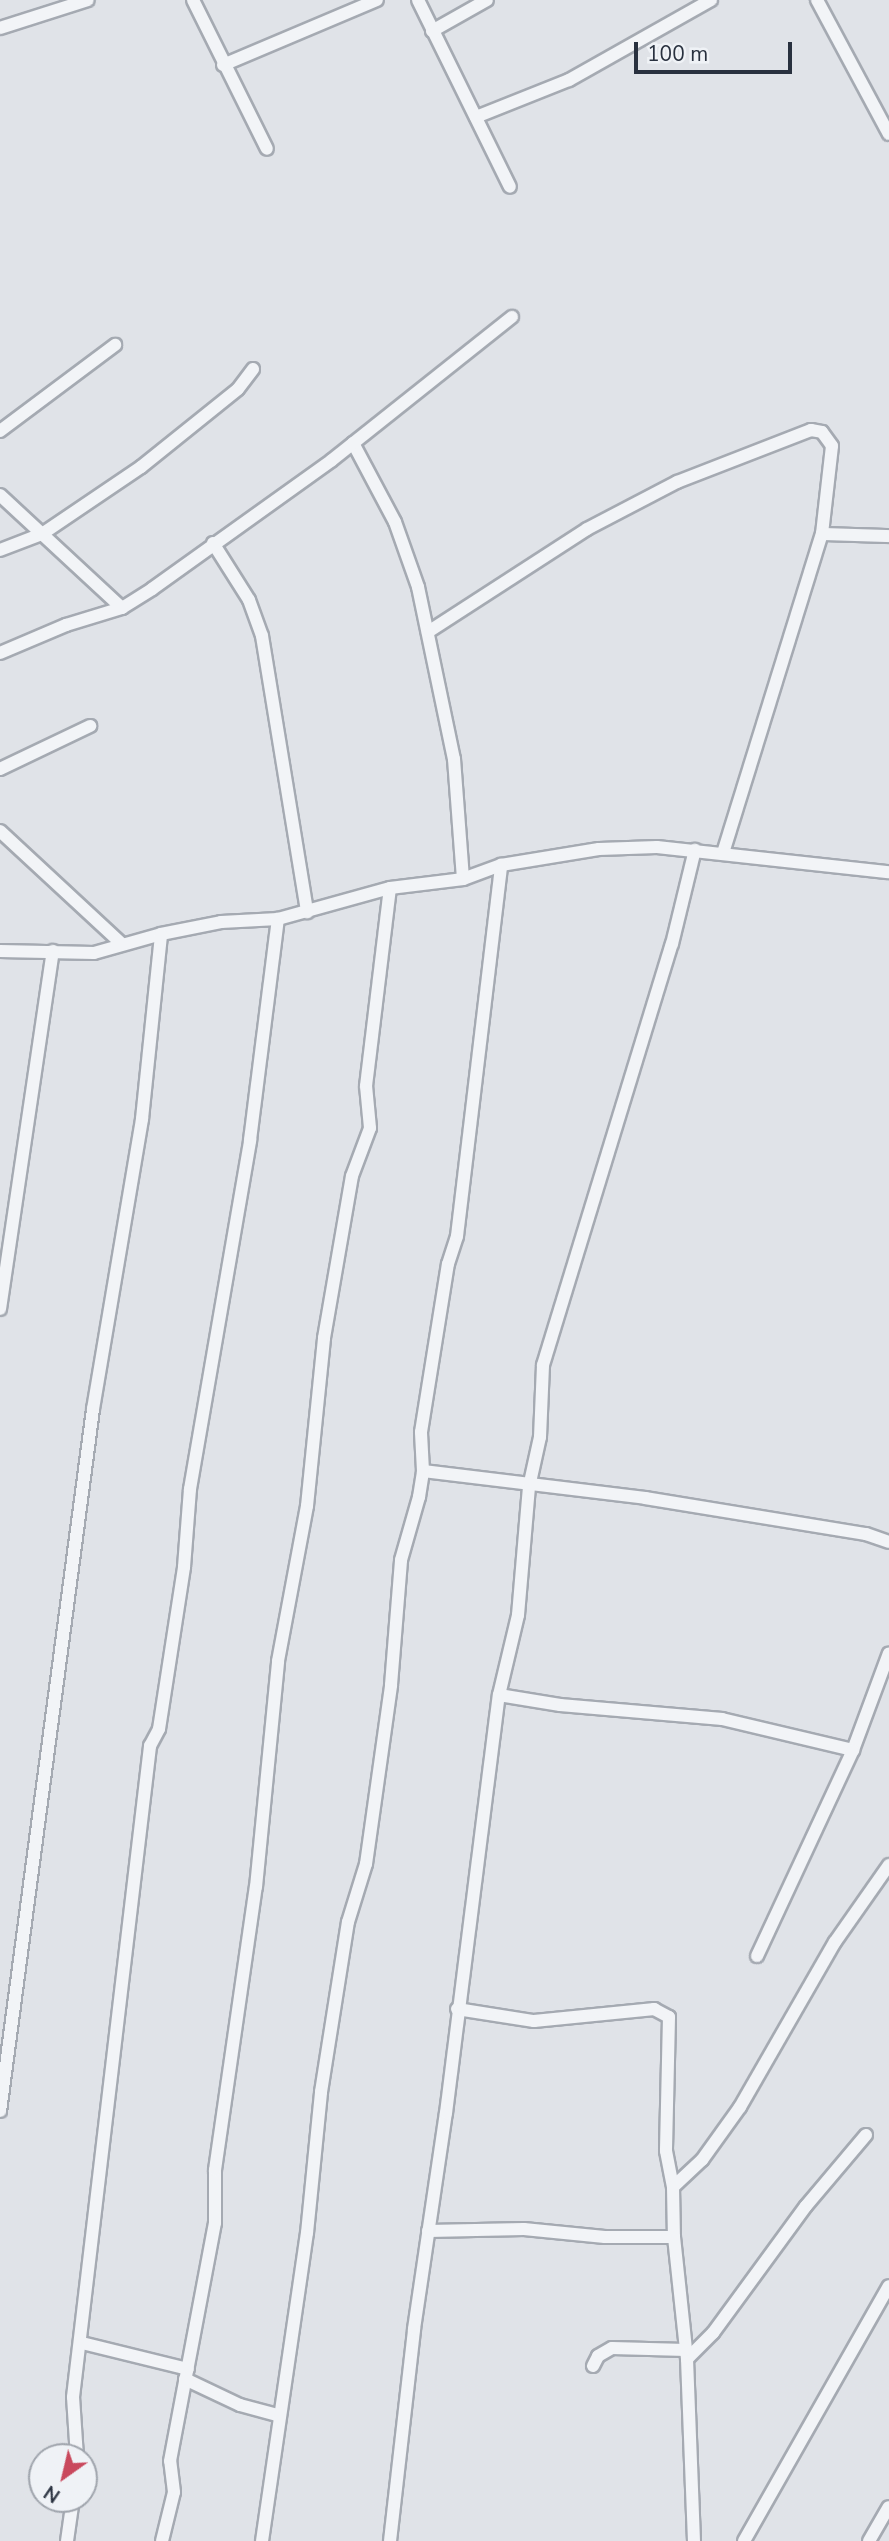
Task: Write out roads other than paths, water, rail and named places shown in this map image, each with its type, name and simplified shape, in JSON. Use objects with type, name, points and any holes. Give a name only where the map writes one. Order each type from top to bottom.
[{"type":"street","points":[[0,28],[88,0]]},
{"type":"street","points":[[193,0],[267,149]]},
{"type":"street","points":[[223,65],[377,0]]},
{"type":"street","points":[[418,0],[510,187]]},
{"type":"street","points":[[432,31],[487,0]]},
{"type":"street","points":[[476,117],[569,80],[711,0]]},
{"type":"street","points":[[817,0],[889,134]]},
{"type":"street","points":[[0,653],[66,625],[122,608],[353,443],[416,388],[512,317]]},
{"type":"street","points":[[0,431],[115,345]]},
{"type":"street","points":[[0,550],[42,534],[141,467],[238,388],[253,369]]},
{"type":"street","points":[[428,632],[587,529],[677,482],[811,430],[822,432],[832,446],[822,534],[723,853]]},
{"type":"street","points":[[353,443],[407,551],[428,632],[454,759],[463,878]]},
{"type":"street","points":[[0,495],[122,608]]},
{"type":"street","points":[[822,534],[889,536]]},
{"type":"street","points":[[213,543],[249,600],[262,636],[275,692],[307,912]]},
{"type":"street","points":[[0,769],[90,726]]},
{"type":"street","points":[[0,831],[122,944]]},
{"type":"street","points":[[0,951],[94,953],[161,934],[221,922],[278,919],[390,888],[463,878],[501,864],[599,849],[695,850],[889,872]]},
{"type":"street","points":[[390,2541],[457,2009],[474,1906],[499,1695],[518,1615],[529,1487],[539,1452],[543,1365],[563,1310],[572,1258],[672,944],[695,850]]},
{"type":"street","points":[[262,2541],[274,2483],[277,2416],[305,2244],[321,2092],[348,1922],[366,1864],[391,1685],[401,1560],[423,1471],[421,1432],[448,1264],[457,1236],[501,864]]},
{"type":"street","points":[[162,2541],[174,2492],[170,2460],[215,2223],[219,2133],[256,1887],[278,1661],[307,1506],[324,1338],[352,1176],[370,1128],[366,1086],[390,888]]},
{"type":"street","points":[[76,2443],[73,2397],[82,2343],[150,1746],[159,1729],[184,1567],[190,1489],[250,1140],[278,919]]},
{"type":"street","points":[[0,2111],[93,1409],[142,1119],[161,934]]},
{"type":"street","points":[[0,1309],[52,951]]},
{"type":"street","points":[[423,1471],[529,1487],[551,1486],[645,1498],[866,1534],[889,1542]]},
{"type":"street","points":[[757,1956],[853,1749],[889,1653]]},
{"type":"street","points":[[499,1695],[560,1705],[722,1719],[853,1749]]},
{"type":"street","points":[[673,2187],[702,2160],[740,2107],[811,1981],[889,1865]]},
{"type":"street","points":[[457,2009],[534,2021],[654,2009],[665,2013],[670,2029],[664,2076],[666,2151],[673,2187],[674,2237],[687,2355],[694,2541]]},
{"type":"street","points":[[593,2366],[598,2356],[612,2348],[687,2355],[713,2333],[806,2206],[866,2135]]},
{"type":"street","points":[[428,2231],[524,2228],[605,2237],[674,2237]]},
{"type":"street","points":[[744,2541],[889,2286]]},
{"type":"street","points":[[82,2343],[187,2374],[240,2405],[277,2416]]},
{"type":"street","points":[[869,2541],[889,2507]]},
{"type":"street","points":[[67,2541],[72,2513]]}]
